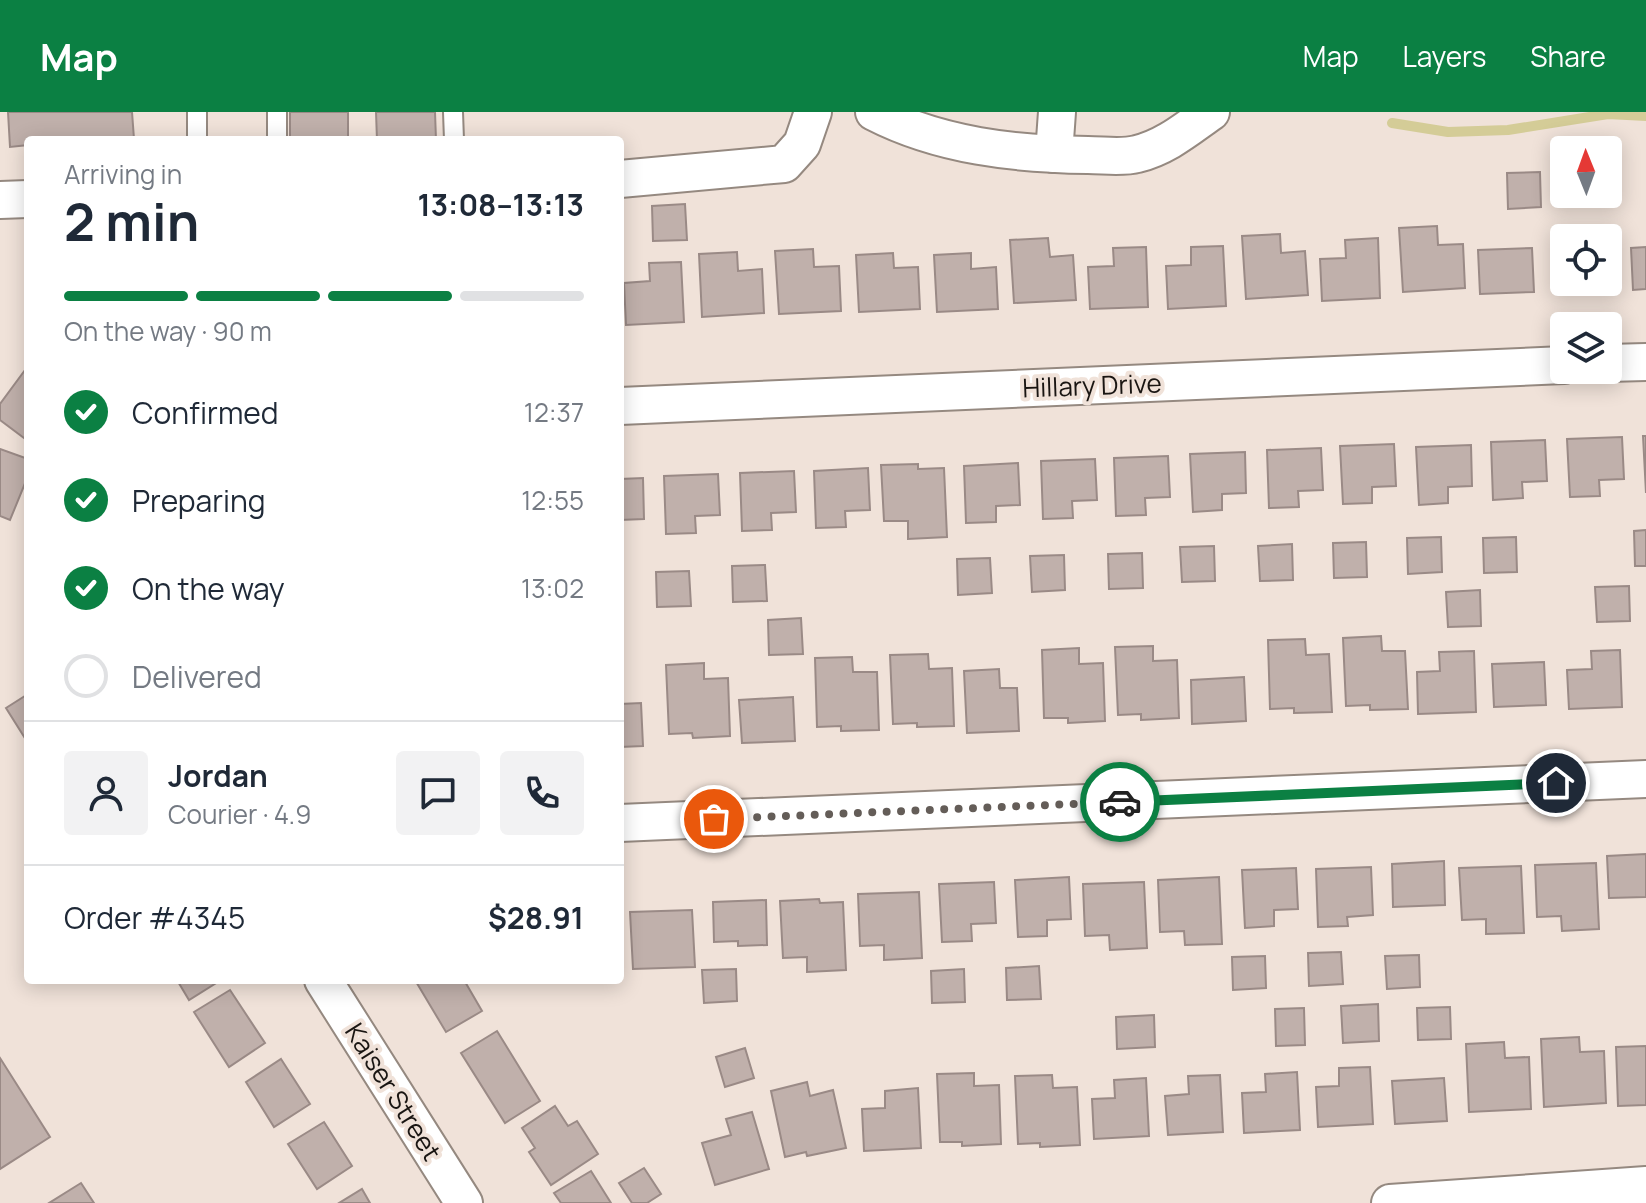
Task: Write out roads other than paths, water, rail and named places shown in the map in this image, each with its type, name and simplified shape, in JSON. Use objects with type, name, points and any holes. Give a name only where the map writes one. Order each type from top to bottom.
[{"type":"street","points":[[624,179],[784,164],[802,144],[813,112]]},
{"type":"street","points":[[874,112],[940,137],[989,149],[1134,155],[1169,142],[1211,112]]},
{"type":"street","points":[[1054,154],[1057,112]]},
{"type":"street","points":[[0,200],[24,199]]},
{"type":"street","points":[[1622,363],[1646,362]]},
{"type":"street","name":"Hillary Drive","points":[[624,406],[1550,366]]},
{"type":"street","points":[[624,823],[1646,779]]},
{"type":"street","name":"Kaiser Street","points":[[326,984],[464,1203]]},
{"type":"street","points":[[1390,1203],[1646,1185]]},
{"type":"lane","points":[[197,112],[197,136]]},
{"type":"lane","points":[[277,112],[277,136]]},
{"type":"lane","points":[[453,112],[454,136]]},
{"type":"waterway","points":[[1392,123],[1448,132],[1508,130],[1608,114],[1646,116]]}]
